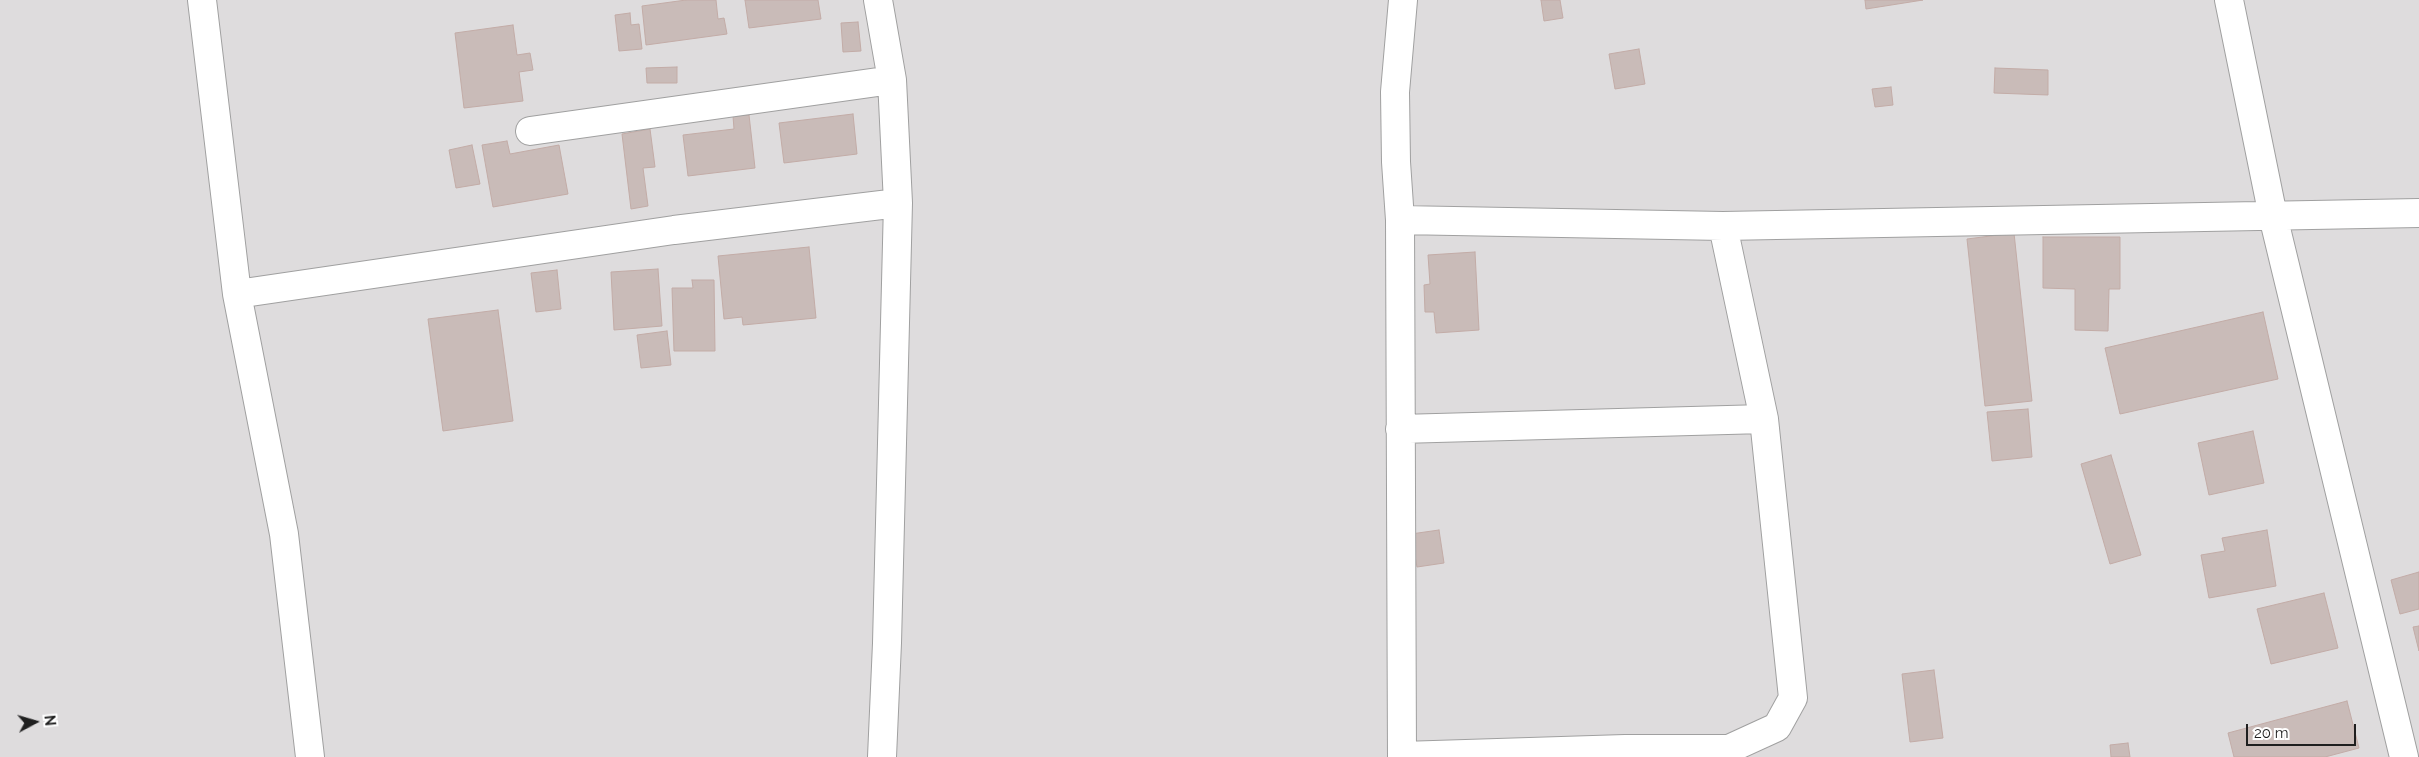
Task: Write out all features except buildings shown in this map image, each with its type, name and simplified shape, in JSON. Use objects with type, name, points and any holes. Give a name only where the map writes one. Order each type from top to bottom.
[{"type":"street","points":[[202,0],[237,294],[284,534],[310,757]]},
{"type":"street","points":[[878,0],[892,80],[898,203],[887,643],[882,757]]},
{"type":"street","points":[[1403,0],[1395,92],[1396,162],[1400,220],[1402,756],[1624,749],[1729,749],[1777,727],[1793,698],[1764,418],[1723,226]]},
{"type":"street","points":[[2229,0],[2273,216],[2404,757]]},
{"type":"street","points":[[530,131],[892,80]]},
{"type":"street","points":[[237,294],[674,230],[898,203]]},
{"type":"street","points":[[1400,220],[1723,226],[2419,213]]},
{"type":"street","points":[[1400,429],[1764,418]]},
{"type":"shaded area","points":[[0,0],[2419,0],[2419,757],[0,757]]}]
